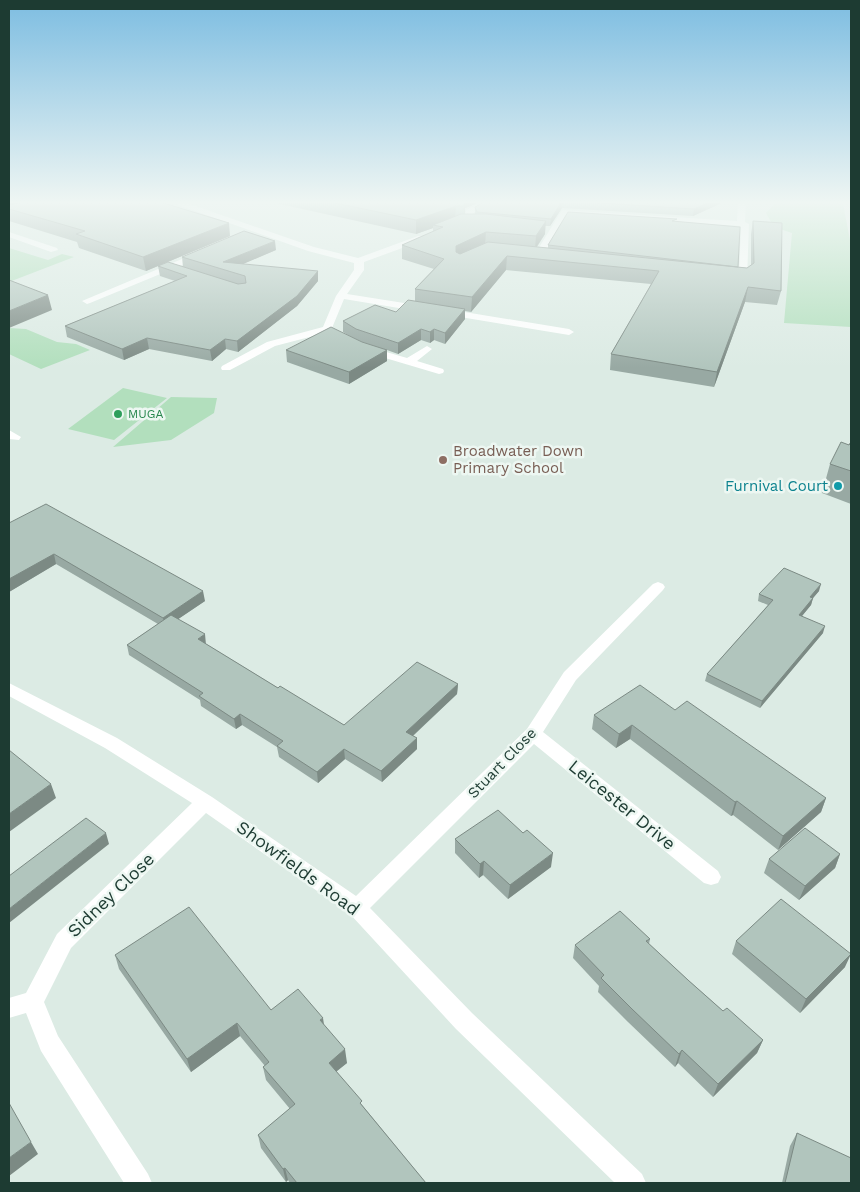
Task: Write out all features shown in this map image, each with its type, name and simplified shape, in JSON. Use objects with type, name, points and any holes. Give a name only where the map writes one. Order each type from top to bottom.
[{"type":"street","points":[[87,302],[194,257]]},
{"type":"street","points":[[341,257],[359,261],[371,257]]},
{"type":"street","points":[[558,257],[744,277],[744,257]]},
{"type":"street","points":[[327,329],[340,296],[359,270],[359,261]]},
{"type":"street","points":[[169,267],[188,273]]},
{"type":"street","points":[[340,296],[570,332]]},
{"type":"street","points":[[327,329],[337,337],[355,346],[439,371]]},
{"type":"street","points":[[226,368],[271,344],[327,329]]},
{"type":"street","points":[[408,362],[427,349]]},
{"type":"street","name":"Stuart Close","points":[[357,908],[533,734],[570,676],[658,587]]},
{"type":"street","name":"Showfields Road","points":[[9,689],[111,743],[205,802],[357,908],[464,1021],[633,1183]]},
{"type":"street","name":"Leicester Drive","points":[[533,734],[711,877]]},
{"type":"street","name":"Sidney Close","points":[[33,1000],[64,941],[205,802]]},
{"type":"street","points":[[9,1008],[33,1000],[49,1043],[139,1183]]},
{"type":"green space","points":[[9,257],[37,257],[48,260],[56,257],[74,257],[9,282]]},
{"type":"green space","points":[[790,257],[851,257],[851,327],[784,323]]},
{"type":"green space","points":[[9,328],[26,329],[57,342],[76,344],[90,350],[41,369],[9,354]]},
{"type":"green space","name":"MUGA","points":[[123,388],[167,398],[114,440],[68,429]]},
{"type":"green space","points":[[171,397],[217,398],[214,413],[171,440],[113,447]]},
{"type":"building","points":[[182,257],[236,257],[223,262],[318,271],[297,296],[237,341],[225,339],[210,350],[147,338],[122,349],[65,326],[187,276],[158,266],[168,262],[238,284],[246,283],[245,276]]},
{"type":"building","points":[[437,257],[506,257],[472,297],[415,289],[444,259]]},
{"type":"building","points":[[513,257],[634,257],[747,268],[754,263],[754,257],[782,257],[781,291],[748,287],[717,372],[611,354],[659,271]]},
{"type":"building","points":[[648,257],[739,257],[738,267]]},
{"type":"building","points":[[9,280],[48,295],[9,311]]},
{"type":"building","points":[[408,300],[465,309],[445,333],[434,329],[430,332],[421,329],[398,343],[356,329],[343,321],[375,305],[396,312]]},
{"type":"building","points":[[331,327],[362,342],[387,350],[349,372],[286,350]]},
{"type":"building","points":[[841,442],[849,445],[851,442],[851,471],[830,464]]},
{"type":"building","points":[[46,504],[203,591],[163,618],[54,554],[9,579],[9,523]]},
{"type":"building","points":[[784,568],[821,584],[810,597],[813,598],[799,615],[825,626],[762,701],[707,674],[773,600],[759,594]]},
{"type":"building","points":[[171,615],[205,634],[198,639],[278,688],[280,686],[344,725],[417,662],[458,684],[406,732],[417,738],[381,771],[344,749],[317,772],[277,746],[283,741],[240,714],[234,719],[199,696],[203,693],[127,645]]},
{"type":"building","points":[[640,685],[675,710],[687,701],[826,798],[783,836],[632,725],[619,734],[594,715]]},
{"type":"building","points":[[9,750],[51,784],[9,814]]},
{"type":"building","points":[[498,810],[523,833],[527,830],[553,853],[510,885],[484,861],[480,864],[455,839]]},
{"type":"building","points":[[86,818],[106,833],[9,909],[9,876]]},
{"type":"building","points":[[805,828],[840,854],[805,886],[769,859]]},
{"type":"building","points":[[781,899],[851,954],[806,999],[736,941]]},
{"type":"building","points":[[189,907],[271,1010],[298,989],[323,1018],[320,1020],[345,1049],[329,1063],[362,1101],[360,1103],[426,1183],[297,1183],[285,1168],[283,1169],[258,1135],[295,1104],[263,1067],[269,1062],[237,1023],[187,1059],[115,955]]},
{"type":"building","points":[[620,911],[650,939],[646,941],[688,980],[723,1011],[727,1008],[763,1040],[718,1084],[682,1050],[679,1054],[632,1009],[601,978],[604,975],[575,945]]},
{"type":"building","points":[[9,1103],[31,1142],[9,1158]]},
{"type":"building","points":[[797,1133],[851,1158],[851,1183],[785,1183]]},
{"type":"place","name":"MUGA","points":[[118,414]]},
{"type":"place","name":"Broadwater Down Primary School","points":[[443,460]]},
{"type":"place","name":"Furnival Court","points":[[838,486]]}]
